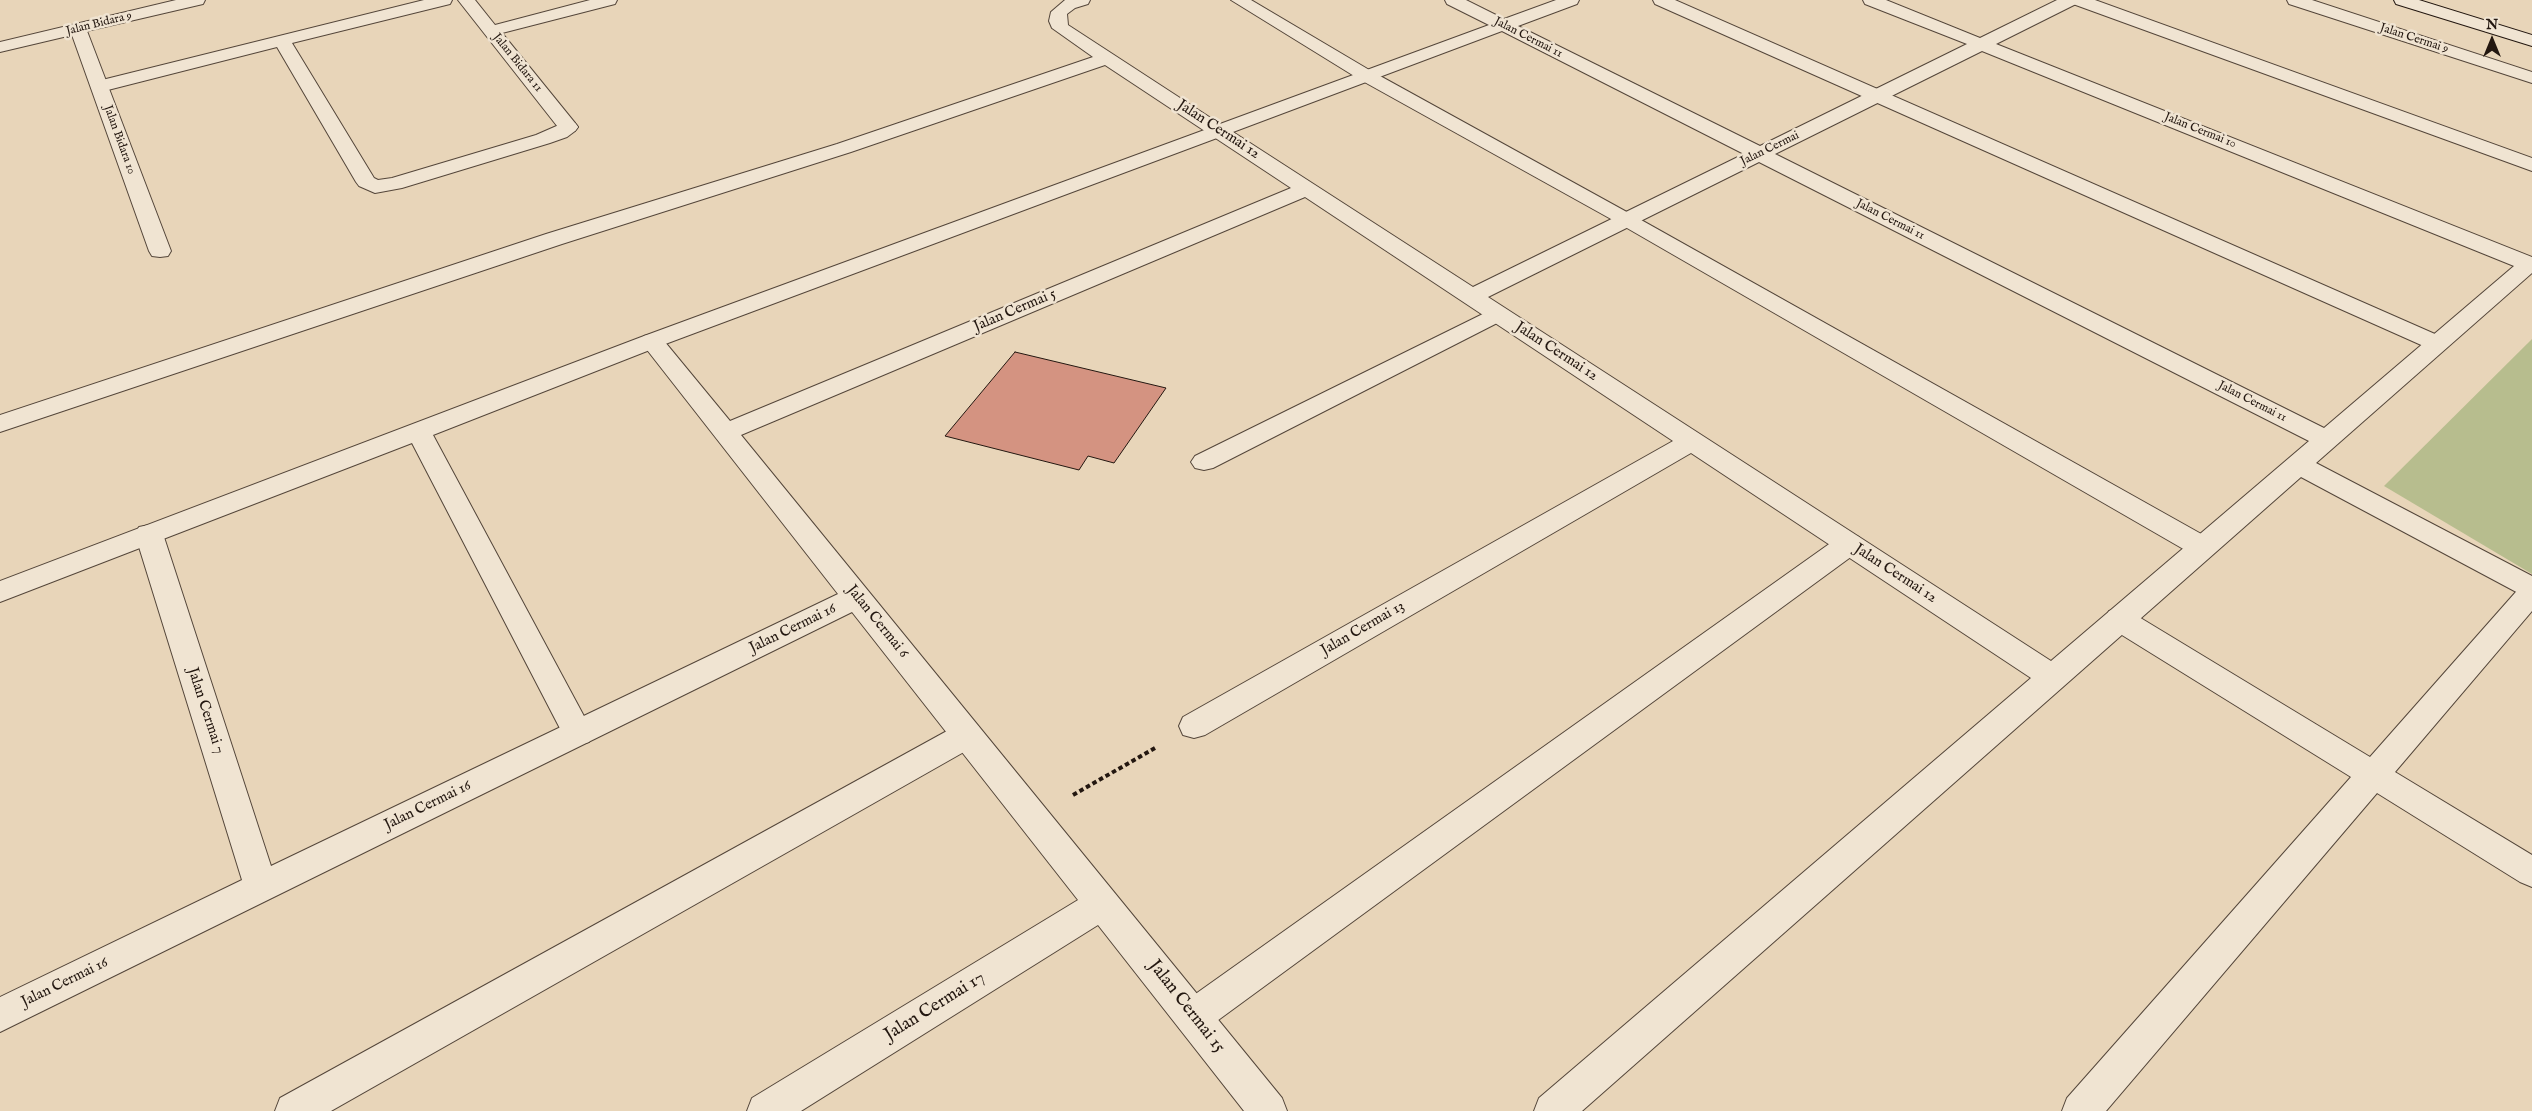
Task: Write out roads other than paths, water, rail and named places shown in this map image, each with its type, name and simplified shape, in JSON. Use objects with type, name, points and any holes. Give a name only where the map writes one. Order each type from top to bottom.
[{"type":"street","name":"Jalan Bidara 9","points":[[0,47],[197,0]]},
{"type":"street","points":[[100,86],[444,0]]},
{"type":"street","name":"Jalan Bidara 11","points":[[282,41],[366,182],[375,187],[395,184],[534,142],[560,133],[568,127],[466,0]]},
{"type":"street","points":[[491,31],[609,0]]},
{"type":"street","name":"Jalan Cermai 12","points":[[1082,0],[1069,4],[1059,12],[1058,21],[1061,28],[2052,677]]},
{"type":"street","points":[[1239,0],[1365,75],[1627,220],[2202,547]]},
{"type":"street","name":"Jalan Cermai 11","points":[[1453,0],[2326,440]]},
{"type":"street","points":[[0,592],[652,342],[1365,75],[1572,0]]},
{"type":"street","points":[[1661,0],[2436,343]]},
{"type":"street","name":"Jalan Cermai 10","points":[[1871,0],[2530,264]]},
{"type":"street","name":"Jalan Cermai","points":[[1471,297],[2070,0]]},
{"type":"street","points":[[2079,0],[2532,165]]},
{"type":"street","name":"Jalan Cermai 9","points":[[2295,0],[2532,78]]},
{"type":"street","points":[[2402,0],[2532,41]]},
{"type":"street","name":"Jalan Bidara 10","points":[[78,29],[160,251]]},
{"type":"street","points":[[0,424],[554,239],[844,148],[1107,58]]},
{"type":"street","name":"Jalan Cermai 5","points":[[724,433],[1306,189]]},
{"type":"street","points":[[1553,1111],[2436,343],[2530,264]]},
{"type":"street","points":[[1204,462],[1497,314]]},
{"type":"street","name":"Jalan Cermai 6","points":[[652,342],[1103,903]]},
{"type":"street","points":[[418,431],[578,733]]},
{"type":"street","name":"Jalan Cermai 13","points":[[1194,726],[1692,441]]},
{"type":"street","points":[[2298,464],[2532,588]]},
{"type":"street","name":"Jalan Cermai 7","points":[[149,534],[261,887]]},
{"type":"street","points":[[1193,1016],[1849,544]]},
{"type":"street","points":[[2081,1111],[2532,592]]},
{"type":"street","name":"Jalan Cermai 16","points":[[0,1015],[857,597]]},
{"type":"street","points":[[2119,619],[2532,872]]},
{"type":"street","points":[[294,1111],[968,736]]},
{"type":"street","name":"Jalan Cermai 15","points":[[1103,903],[1268,1111]]},
{"type":"street","name":"Jalan Cermai 17","points":[[766,1111],[1103,903]]}]
